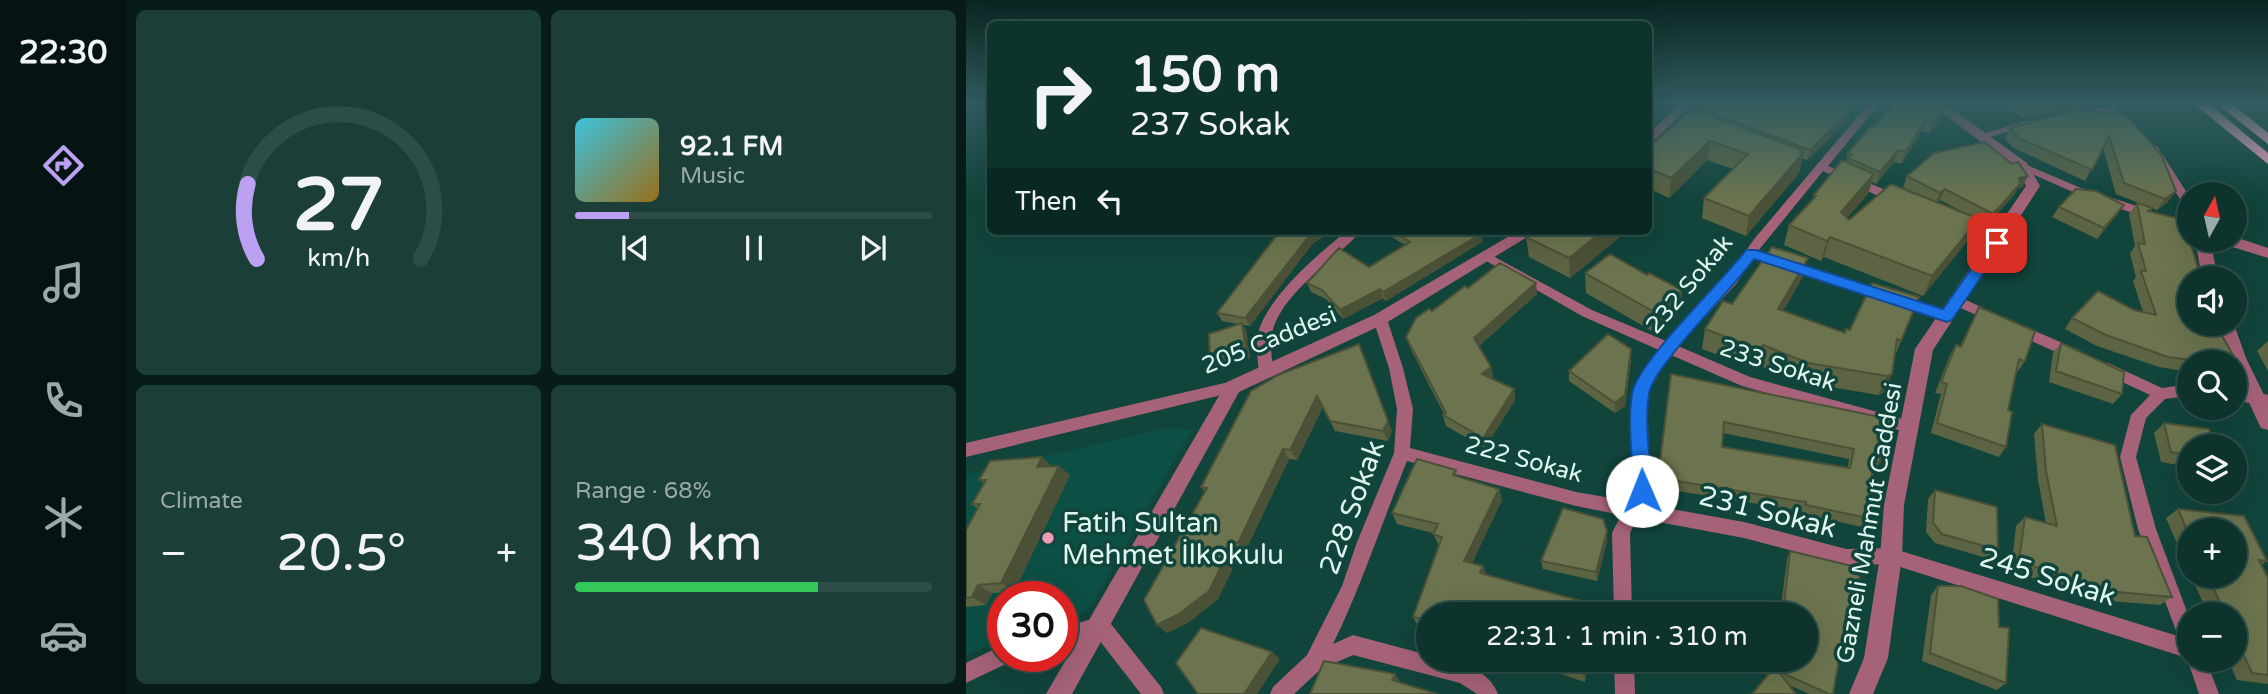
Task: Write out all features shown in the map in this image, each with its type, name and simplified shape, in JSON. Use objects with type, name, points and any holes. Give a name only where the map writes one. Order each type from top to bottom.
[{"type":"highway","points":[[2238,135],[2268,160]]},
{"type":"street","name":"232 Sokak","points":[[1623,602],[1621,533],[1642,491],[1640,391],[1667,349],[1731,281],[1841,135]]},
{"type":"street","points":[[1980,136],[2022,166],[2077,190],[2163,219]]},
{"type":"street","points":[[2149,143],[2158,152],[2177,184]]},
{"type":"street","name":"Gazneli Mahmut Caddesi","points":[[1861,694],[1876,658],[1891,555],[1894,505],[1924,349],[2034,186],[2022,166]]},
{"type":"street","points":[[1814,168],[1904,202]]},
{"type":"street","points":[[1939,218],[1997,243]]},
{"type":"street","points":[[1266,372],[1265,332],[1280,306],[1315,267],[1351,235]]},
{"type":"street","name":"205 Caddesi","points":[[966,450],[1233,387],[1380,319],[1523,235]]},
{"type":"street","points":[[2247,246],[2268,253]]},
{"type":"street","points":[[1751,253],[1952,309],[2161,394],[2177,392]]},
{"type":"street","name":"233 Sokak","points":[[1487,258],[1587,313],[1747,382],[1909,428]]},
{"type":"street","name":"228 Sokak","points":[[1280,694],[1314,662],[1350,589],[1402,453],[1405,409],[1396,368],[1380,319]]},
{"type":"street","points":[[2229,336],[2237,358],[2263,401],[2268,422]]},
{"type":"street","points":[[1059,694],[1100,626],[1233,387]]},
{"type":"street","points":[[2161,394],[2139,415],[2128,457],[2147,529],[2177,609]]},
{"type":"street","name":"222 Sokak","points":[[1402,453],[1576,499],[1634,508]]},
{"type":"street","name":"231 Sokak","points":[[1634,508],[1744,530],[1846,557],[1891,555]]},
{"type":"street","name":"245 Sokak","points":[[1891,555],[2177,645]]},
{"type":"street","points":[[1078,632],[1100,626]]},
{"type":"street","points":[[1100,626],[1154,694]]},
{"type":"street","points":[[1314,662],[1353,645],[1464,674],[1486,690]]},
{"type":"street","points":[[966,673],[987,663]]},
{"type":"street","points":[[1624,672],[1625,694]]},
{"type":"street","points":[[2201,672],[2209,694]]},
{"type":"shaded area","name":"Fatih Sultan Mehmet İlkokulu","points":[[1166,428],[1192,430],[1090,607],[1078,616],[1078,581],[987,581],[987,646],[966,656],[966,479],[969,474]]},
{"type":"building","points":[[1662,135],[1763,135],[1802,150],[1800,152],[1803,153],[1749,216],[1704,198],[1748,154],[1710,141],[1671,178],[1652,170],[1652,144]]},
{"type":"building","points":[[1771,135],[1825,135],[1810,150]]},
{"type":"building","points":[[1863,135],[1916,135],[1906,152],[1898,150],[1880,172],[1848,158],[1852,155],[1848,153]]},
{"type":"building","points":[[2017,135],[2144,135],[2161,154],[2176,191],[2165,199],[2124,183],[2109,136],[2092,170]]},
{"type":"building","points":[[1985,142],[2012,164],[2018,162],[2028,176],[2019,178],[2020,184],[1993,214],[1945,189],[1940,193],[1907,176],[1934,153]]},
{"type":"building","points":[[1842,160],[1874,174],[1841,212],[1849,220],[1891,184],[1979,219],[1932,276],[1830,237],[1827,241],[1789,225],[1816,196],[1814,195]]},
{"type":"building","points":[[2076,189],[2096,191],[2124,205],[2104,228],[2059,207]]},
{"type":"building","points":[[2137,203],[2152,208],[2148,211],[2177,219],[2177,252],[2193,252],[2198,266],[2177,266],[2177,336],[2222,336],[2230,350],[2177,350],[2177,358],[2168,357],[2106,335],[2072,318],[2098,291],[2134,310],[2156,315],[2141,271],[2146,271],[2138,243],[2145,244]]},
{"type":"building","points":[[1277,235],[1310,235],[1245,318],[1217,313]]},
{"type":"building","points":[[1399,235],[1479,235],[1383,292],[1380,289],[1340,310],[1322,290],[1307,283],[1339,248],[1369,267],[1410,242]]},
{"type":"building","points":[[1529,235],[1598,235],[1569,258],[1526,237]]},
{"type":"building","points":[[1772,247],[1808,258],[1778,309],[1845,333],[1846,329],[1850,330],[1872,283],[1919,297],[1901,341],[1897,339],[1892,374],[1887,376],[1808,363],[1763,345],[1760,350],[1705,329],[1723,301],[1732,304]]},
{"type":"building","points":[[1610,254],[1647,275],[1649,273],[1682,290],[1658,314],[1585,273]]},
{"type":"building","points":[[1500,263],[1536,283],[1474,338],[1491,367],[1482,374],[1514,389],[1483,438],[1443,415],[1446,413],[1406,337],[1416,318],[1429,309],[1432,311],[1465,286],[1468,288]]},
{"type":"building","points":[[1979,307],[2035,331],[2025,361],[2019,359],[2008,410],[2012,412],[2006,447],[1937,423],[1947,384],[1941,382],[1956,345],[1961,347]]},
{"type":"building","points":[[1242,323],[1246,351],[1210,362],[1209,334]]},
{"type":"building","points":[[1608,334],[1631,349],[1625,395],[1615,403],[1569,371]]},
{"type":"building","points":[[2061,343],[2124,372],[2122,394],[2056,371]]},
{"type":"building","points":[[1359,344],[1388,421],[1383,431],[1330,421],[1317,396],[1290,450],[1283,449],[1238,543],[1233,542],[1209,591],[1179,614],[1157,625],[1144,600],[1207,488],[1201,487],[1251,391],[1278,375]]},
{"type":"building","points":[[1671,374],[1880,417],[1880,462],[1872,461],[1872,519],[1806,505],[1806,502],[1658,478]],"holes":[[[1724,422],[1854,449],[1850,468],[1722,447]]]},
{"type":"building","points":[[2164,423],[2209,429],[2211,434],[2177,434],[2177,453],[2171,452]]},
{"type":"building","points":[[2042,424],[2115,445],[2135,536],[2147,537],[2172,597],[2106,591],[2019,561],[2025,517],[2057,526],[2046,471]]},
{"type":"building","points":[[1042,457],[1037,467],[1059,466],[1002,581],[987,581],[987,584],[978,585],[972,597],[966,598],[966,530],[980,504],[972,504],[986,480],[979,480],[990,461]]},
{"type":"building","points":[[1417,459],[1456,470],[1453,475],[1499,489],[1464,561],[1483,566],[1480,573],[1585,602],[1418,602],[1442,537],[1433,534],[1438,524],[1392,513]]},
{"type":"building","points":[[1935,490],[1997,507],[1998,550],[1942,534],[1933,523]]},
{"type":"building","points":[[1563,508],[1603,519],[1607,531],[1596,572],[1541,561]]},
{"type":"building","points":[[2178,509],[2245,518],[2182,518]]},
{"type":"building","points":[[2247,522],[2267,561],[2259,560],[2268,578],[2268,675],[2252,673],[2247,662],[2247,602],[2220,602],[2213,588],[2247,588]]},
{"type":"building","points":[[1790,551],[1860,568],[1857,627],[1845,624],[1833,694],[1780,672],[1818,672],[1818,602],[1784,602]]},
{"type":"building","points":[[1938,586],[1961,586],[1998,599],[1999,627],[2009,628],[2006,683],[1930,653]]},
{"type":"building","points":[[1201,628],[1272,652],[1244,694],[1198,694],[1176,663]]},
{"type":"building","points":[[1324,661],[1395,674],[1392,680],[1437,694],[1310,694]]},
{"type":"building","points":[[1770,672],[1779,672],[1796,694],[1752,694]]},
{"type":"place","name":"Fatih Sultan Mehmet İlkokulu","points":[[1048,538]]},
{"type":"route","points":[[1642,491],[1640,391],[1667,349],[1731,281],[1751,253],[1947,316],[1997,243]]}]
